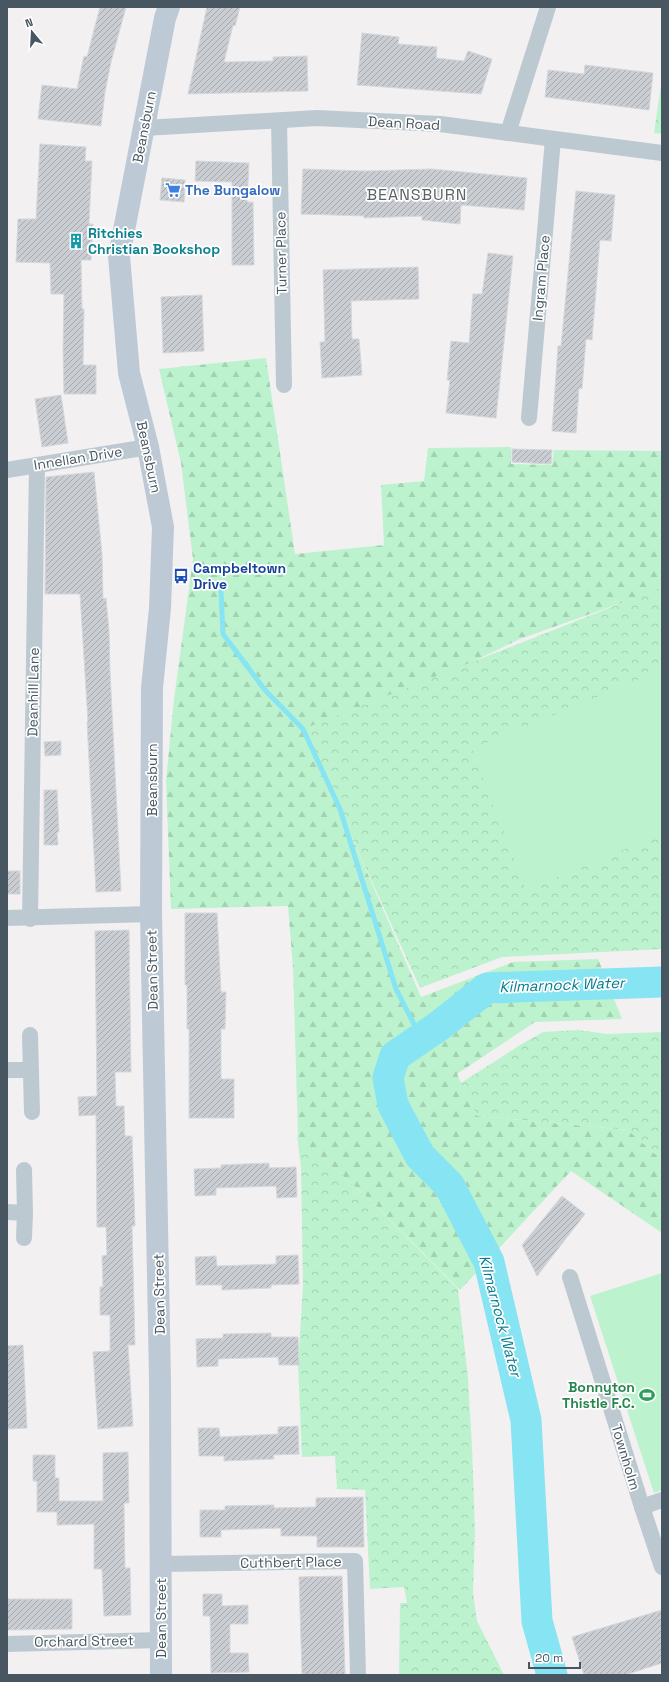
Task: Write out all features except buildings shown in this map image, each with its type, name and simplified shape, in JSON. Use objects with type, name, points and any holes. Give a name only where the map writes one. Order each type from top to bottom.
[{"type":"main road","name":"Beansburn","points":[[151,914],[152,688],[160,608],[162,527],[148,447],[129,373],[119,256],[168,7]]},
{"type":"main road","name":"Dean Street","points":[[151,914],[160,1371],[161,1675]]},
{"type":"street","points":[[508,133],[548,7]]},
{"type":"street","name":"Dean Road","points":[[144,128],[317,118],[440,124],[662,153]]},
{"type":"street","name":"Turner Place","points":[[279,121],[284,385]]},
{"type":"street","name":"Ingram Place","points":[[529,418],[553,139]]},
{"type":"street","name":"Innellan Drive","points":[[7,470],[148,447]]},
{"type":"street","name":"Deanhill Lane","points":[[30,918],[37,465]]},
{"type":"street","points":[[7,918],[151,914]]},
{"type":"street","points":[[30,1035],[32,1112]]},
{"type":"street","points":[[7,1070],[31,1070]]},
{"type":"street","points":[[24,1170],[26,1213],[24,1238]]},
{"type":"street","points":[[7,1212],[26,1213]]},
{"type":"street","name":"Townholm","points":[[570,1277],[662,1567]]},
{"type":"street","points":[[642,1507],[662,1500]]},
{"type":"street","name":"Cuthbert Place","points":[[161,1564],[355,1562],[358,1675]]},
{"type":"street","name":"Orchard Street","points":[[7,1644],[160,1640]]},
{"type":"green space","points":[[662,78],[662,134],[654,133]]},
{"type":"green space","points":[[266,358],[295,554],[384,545],[381,485],[424,481],[428,448],[511,447],[511,464],[552,465],[554,450],[662,451],[662,587],[641,596],[520,639],[310,740],[421,997],[513,962],[598,959],[622,1019],[535,1022],[457,1074],[477,1116],[628,1130],[662,1160],[662,1233],[571,1171],[460,1290],[371,1201],[298,1136],[293,968],[288,906],[171,909],[166,781],[174,699],[193,559],[181,463],[159,369]]},
{"type":"green space","points":[[662,587],[662,949],[502,957],[420,988],[303,729]]},
{"type":"green space","points":[[662,670],[662,834],[526,890],[472,749]]},
{"type":"green space","points":[[578,1030],[607,1034],[662,1032],[662,1160],[628,1130],[477,1116],[461,1083],[543,1032]]},
{"type":"green space","points":[[297,1135],[370,1200],[458,1289],[468,1378],[472,1447],[475,1530],[473,1593],[477,1621],[504,1675],[399,1675],[400,1603],[407,1603],[404,1587],[370,1589],[365,1490],[337,1489],[335,1456],[302,1457],[298,1364],[303,1287],[301,1168]]},
{"type":"green space","name":"Bonnyton Thistle F.C.","points":[[662,1273],[662,1490],[654,1493],[590,1296]]},
{"type":"waterway","points":[[221,591],[223,634],[265,690],[303,729],[340,809],[396,989],[421,1038]]},
{"type":"waterway","name":"Kilmarnock Water","points":[[552,1675],[537,1621],[526,1420],[489,1262],[449,1185],[420,1156],[393,1105],[388,1078],[395,1056],[439,1026],[487,988],[662,982]]},
{"type":"place","name":"The Bungalow","points":[[173,190]]},
{"type":"place","name":"Ritchies Christian Bookshop","points":[[76,241]]},
{"type":"place","name":"Campbeltown Drive","points":[[181,576]]},
{"type":"place","name":"Bonnyton Thistle F.C.","points":[[647,1395]]},
{"type":"district","name":"BEANSBURN","points":[[417,194]]}]
